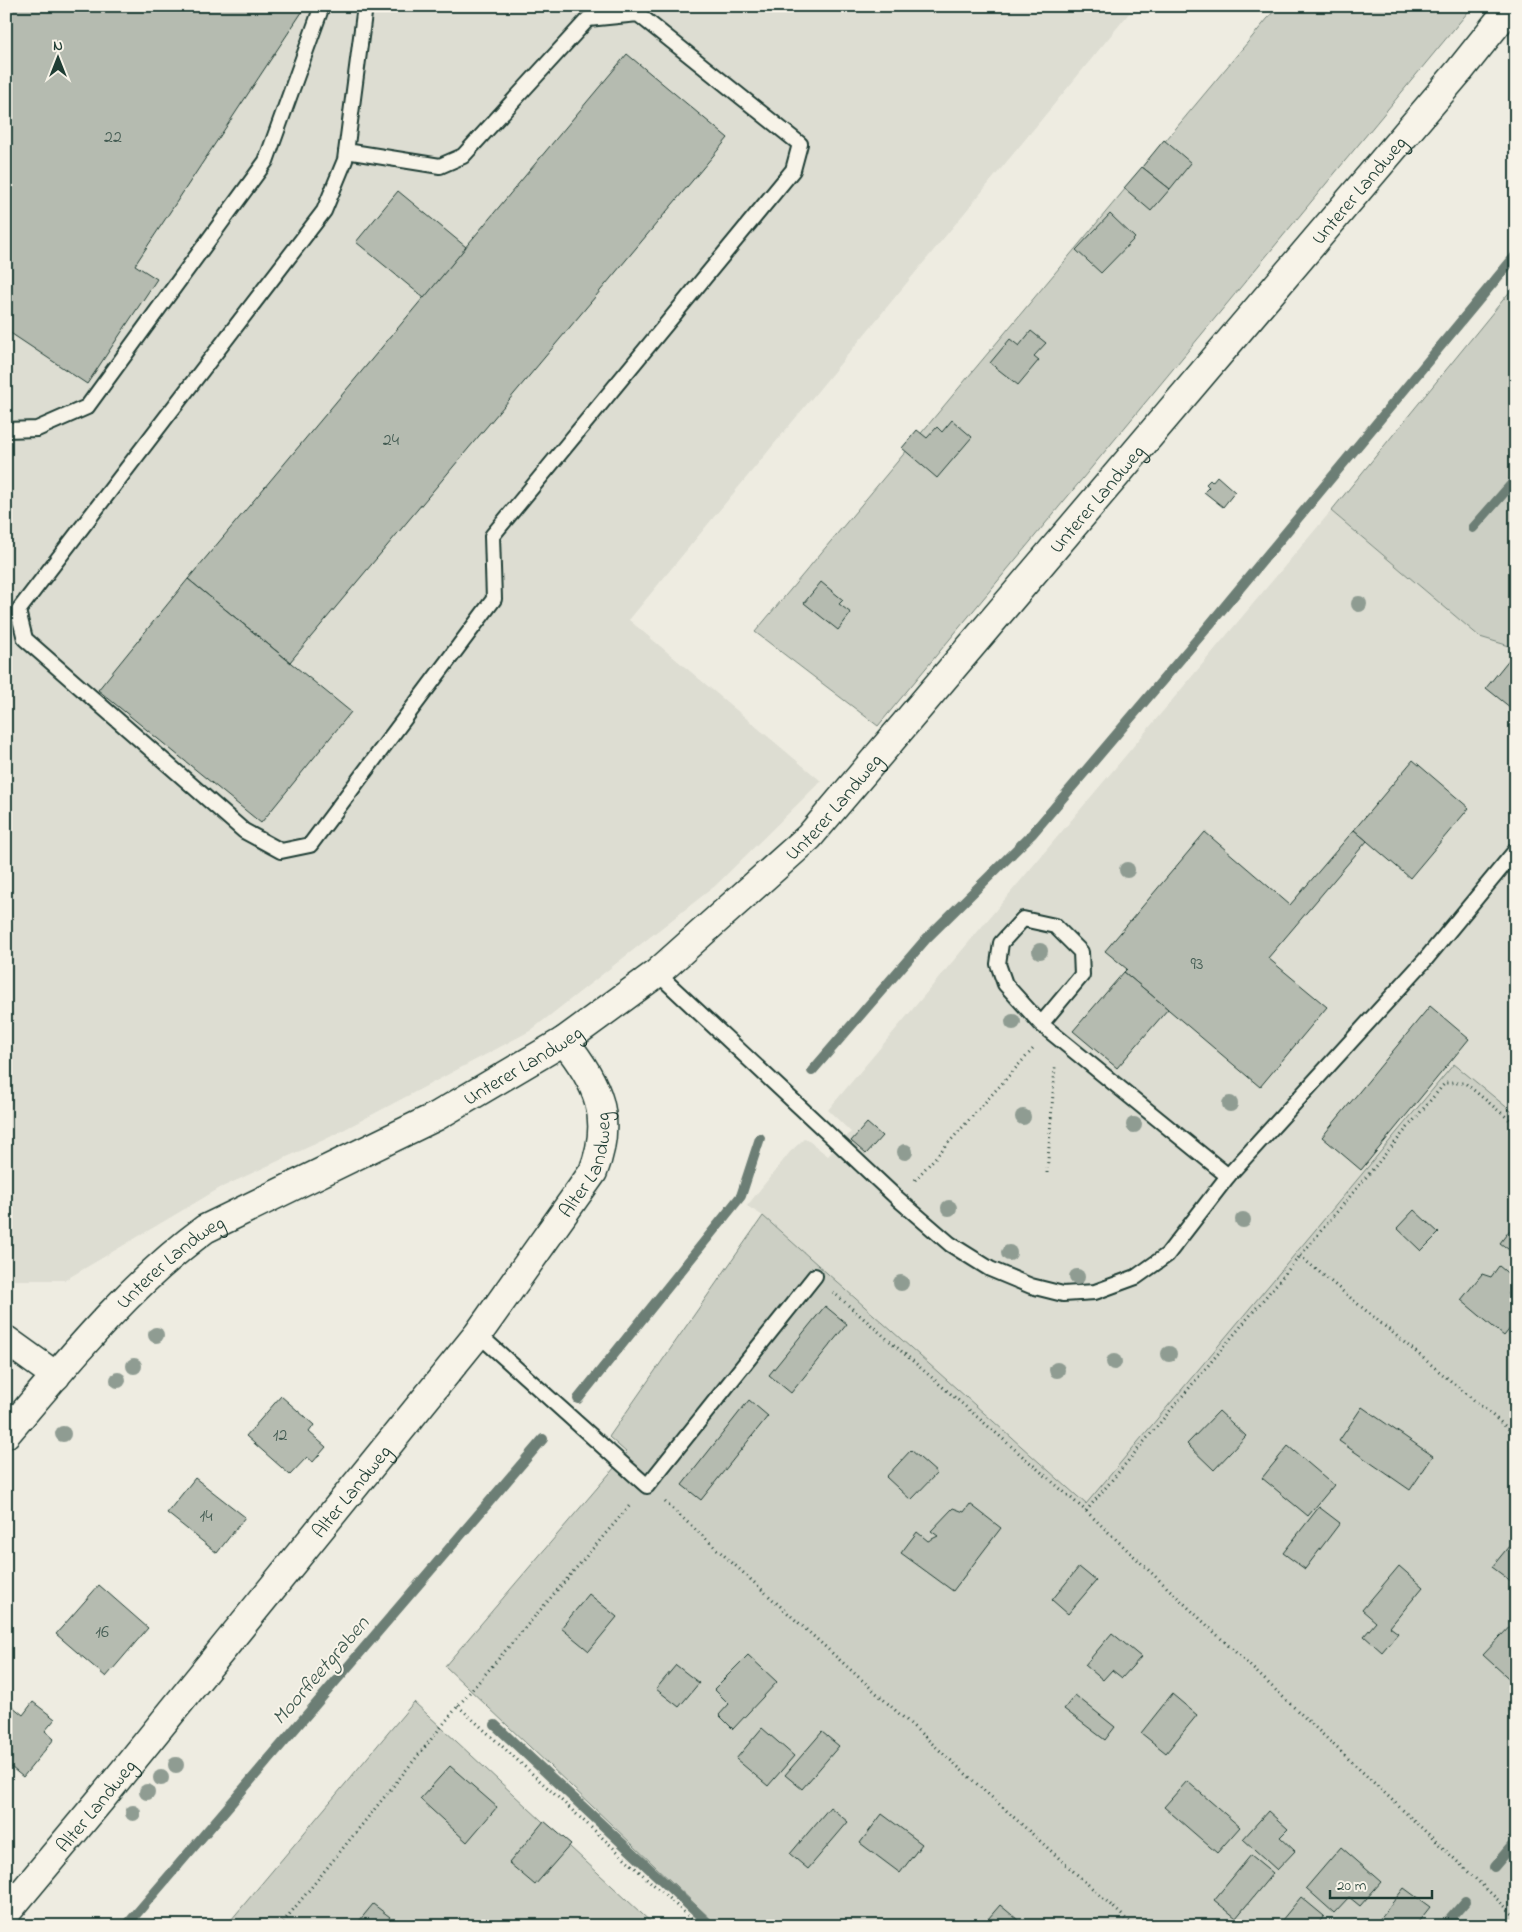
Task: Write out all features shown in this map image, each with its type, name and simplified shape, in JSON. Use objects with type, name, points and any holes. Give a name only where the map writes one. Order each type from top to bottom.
[{"type":"main road","name":"Unterer Landweg","points":[[6,1434],[144,1280],[177,1250],[205,1229],[437,1116],[564,1041],[657,973],[810,837],[1447,85],[1511,6]]},
{"type":"main road","name":"Alter Landweg","points":[[6,1913],[108,1791],[478,1334],[593,1172],[599,1156],[602,1112],[591,1078],[564,1041]]},
{"type":"main road","points":[[6,1340],[56,1376]]},
{"type":"lane","points":[[6,430],[37,429],[87,407],[266,162],[322,6]]},
{"type":"lane","points":[[346,151],[440,166],[463,156],[588,19],[638,14],[800,144],[792,170],[492,536],[494,599],[310,845],[281,851],[244,831],[25,639],[18,611],[324,211],[346,151],[364,6]]},
{"type":"lane","points":[[657,973],[898,1199],[950,1244],[990,1269],[1031,1286],[1063,1294],[1095,1292],[1136,1277],[1167,1255],[1228,1176],[1425,960],[1516,850]]},
{"type":"lane","points":[[1049,1032],[1082,974],[1081,952],[1055,926],[1023,919],[1001,943],[998,964],[1005,984],[1049,1032],[1228,1176]]},
{"type":"lane","points":[[478,1334],[647,1486],[815,1276]]},
{"type":"path","points":[[1047,1173],[1049,1032]]},
{"type":"path","points":[[919,1176],[1049,1032]]},
{"type":"path","points":[[1086,1511],[1445,1082],[1465,1082],[1516,1124]]},
{"type":"path","points":[[1300,1256],[1516,1435]]},
{"type":"path","points":[[815,1276],[1086,1511],[1516,1916]]},
{"type":"path","points":[[280,1926],[458,1706],[647,1486],[1134,1926]]},
{"type":"path","points":[[458,1706],[700,1926]]},
{"type":"shaded area","points":[[6,6],[1135,6],[629,620],[821,781],[715,886],[530,1031],[328,1138],[220,1188],[65,1280],[14,1280],[6,1274]]},
{"type":"shaded area","points":[[1278,6],[1473,6],[878,726],[755,632]]},
{"type":"shaded area","points":[[1516,284],[1516,648],[1480,637],[1331,511]]},
{"type":"shaded area","points":[[1331,511],[1480,637],[1516,648],[1516,1115],[1454,1065],[1086,1504],[763,1216],[747,1206],[790,1152],[805,1138],[828,1156],[851,1132],[828,1110]]},
{"type":"shaded area","points":[[1454,1064],[1516,1115],[1516,1926],[718,1926],[445,1666],[627,1453],[609,1437],[763,1216],[1086,1504]]},
{"type":"shaded area","points":[[414,1702],[655,1926],[226,1926]]},
{"type":"building","points":[[6,6],[306,6],[135,265],[157,279],[87,384],[6,330]]},
{"type":"building","points":[[627,54],[728,138],[290,662],[188,579]]},
{"type":"building","points":[[1164,140],[1191,163],[1170,189],[1142,167]]},
{"type":"building","points":[[1142,167],[1170,189],[1151,211],[1124,188]]},
{"type":"building","points":[[398,191],[466,247],[424,298],[356,242]]},
{"type":"building","points":[[1110,214],[1135,238],[1101,273],[1076,250]]},
{"type":"building","points":[[1031,331],[1046,343],[1034,356],[1039,360],[1018,385],[990,363],[1010,339],[1019,346]]},
{"type":"building","points":[[952,420],[972,437],[937,478],[902,448],[917,430],[927,438],[937,427],[942,432]]},
{"type":"building","points":[[1217,476],[1235,492],[1223,507],[1204,492],[1209,487],[1206,484],[1210,480],[1212,482]]},
{"type":"building","points":[[188,579],[351,712],[261,823],[98,690]]},
{"type":"building","points":[[821,582],[843,600],[839,604],[851,613],[838,630],[804,603]]},
{"type":"building","points":[[1516,652],[1516,712],[1486,688]]},
{"type":"building","points":[[1413,760],[1469,808],[1410,878],[1354,830]]},
{"type":"building","points":[[1354,830],[1367,841],[1268,958],[1327,1007],[1260,1087],[1124,972],[1127,969],[1105,951],[1205,832],[1290,905]]},
{"type":"building","points":[[1124,972],[1168,1009],[1117,1068],[1073,1031]]},
{"type":"building","points":[[1430,1006],[1469,1039],[1361,1170],[1322,1137]]},
{"type":"building","points":[[867,1123],[882,1136],[866,1154],[851,1141]]},
{"type":"building","points":[[1414,1210],[1439,1233],[1421,1251],[1397,1228]]},
{"type":"building","points":[[1516,1222],[1516,1255],[1500,1243]]},
{"type":"building","points":[[1499,1266],[1516,1280],[1516,1284],[1508,1294],[1516,1300],[1516,1321],[1504,1336],[1461,1300],[1482,1274],[1491,1277]]},
{"type":"building","points":[[825,1306],[847,1324],[791,1393],[769,1375]]},
{"type":"building","points":[[281,1396],[314,1425],[309,1432],[326,1447],[313,1462],[307,1457],[290,1475],[246,1436]]},
{"type":"building","points":[[749,1400],[768,1416],[701,1500],[682,1485]]},
{"type":"building","points":[[1362,1407],[1433,1456],[1410,1490],[1339,1441]]},
{"type":"building","points":[[1219,1411],[1246,1436],[1214,1470],[1187,1444]]},
{"type":"building","points":[[1288,1446],[1334,1485],[1308,1516],[1262,1478]]},
{"type":"building","points":[[911,1450],[937,1473],[911,1500],[886,1477]]},
{"type":"building","points":[[195,1478],[245,1517],[217,1553],[167,1513]]},
{"type":"building","points":[[970,1504],[1001,1528],[953,1591],[901,1553],[917,1532],[928,1541],[938,1536],[931,1531],[953,1508],[964,1512]]},
{"type":"building","points":[[1319,1507],[1340,1523],[1305,1569],[1283,1553]]},
{"type":"building","points":[[1514,1540],[1516,1541],[1516,1585],[1492,1567]]},
{"type":"building","points":[[1399,1566],[1423,1587],[1390,1627],[1398,1633],[1382,1652],[1364,1636],[1376,1622],[1362,1610]]},
{"type":"building","points":[[1079,1567],[1096,1581],[1068,1614],[1052,1600]]},
{"type":"building","points":[[99,1585],[148,1628],[106,1677],[56,1634]]},
{"type":"building","points":[[589,1594],[617,1617],[589,1651],[561,1628]]},
{"type":"building","points":[[1516,1620],[1516,1685],[1483,1655]]},
{"type":"building","points":[[1112,1633],[1141,1657],[1122,1678],[1112,1670],[1103,1680],[1085,1665]]},
{"type":"building","points":[[748,1655],[777,1682],[733,1729],[719,1715],[729,1704],[714,1689]]},
{"type":"building","points":[[676,1665],[699,1683],[679,1707],[656,1689]]},
{"type":"building","points":[[1172,1694],[1197,1715],[1166,1753],[1141,1733]]},
{"type":"building","points":[[1075,1695],[1115,1727],[1105,1740],[1064,1709]]},
{"type":"building","points":[[6,1701],[23,1715],[33,1702],[55,1719],[45,1731],[54,1739],[23,1777],[6,1763]]},
{"type":"building","points":[[762,1728],[794,1756],[768,1786],[736,1759]]},
{"type":"building","points":[[822,1732],[839,1746],[802,1789],[785,1775]]},
{"type":"building","points":[[450,1766],[497,1807],[467,1842],[420,1799]]},
{"type":"building","points":[[1187,1781],[1240,1827],[1217,1853],[1164,1807]]},
{"type":"building","points":[[830,1807],[848,1822],[808,1869],[790,1854]]},
{"type":"building","points":[[1268,1811],[1288,1829],[1280,1837],[1295,1851],[1277,1870],[1243,1839]]},
{"type":"building","points":[[882,1814],[922,1844],[900,1873],[860,1843]]},
{"type":"building","points":[[544,1821],[571,1844],[535,1885],[509,1863]]},
{"type":"building","points":[[1341,1847],[1381,1882],[1360,1906],[1349,1897],[1334,1913],[1306,1888]]},
{"type":"building","points":[[1251,1855],[1273,1873],[1236,1918],[1214,1900]]},
{"type":"building","points":[[1404,1888],[1430,1907],[1415,1926],[1374,1926]]},
{"type":"building","points":[[1301,1897],[1324,1916],[1316,1926],[1277,1926]]},
{"type":"building","points":[[373,1904],[390,1917],[383,1926],[355,1926]]},
{"type":"building","points":[[1000,1905],[1018,1920],[1013,1926],[982,1926]]},
{"type":"waterway","points":[[812,1071],[926,939],[1032,834],[1206,629],[1516,255]]},
{"type":"waterway","points":[[1473,528],[1516,479]]},
{"type":"waterway","points":[[578,1399],[741,1196],[760,1138]]},
{"type":"waterway","name":"Moorfleetgraben","points":[[126,1926],[543,1439]]},
{"type":"waterway","points":[[495,1725],[711,1926]]},
{"type":"waterway","points":[[1494,1867],[1516,1841]]},
{"type":"waterway","points":[[1444,1926],[1465,1902]]}]
